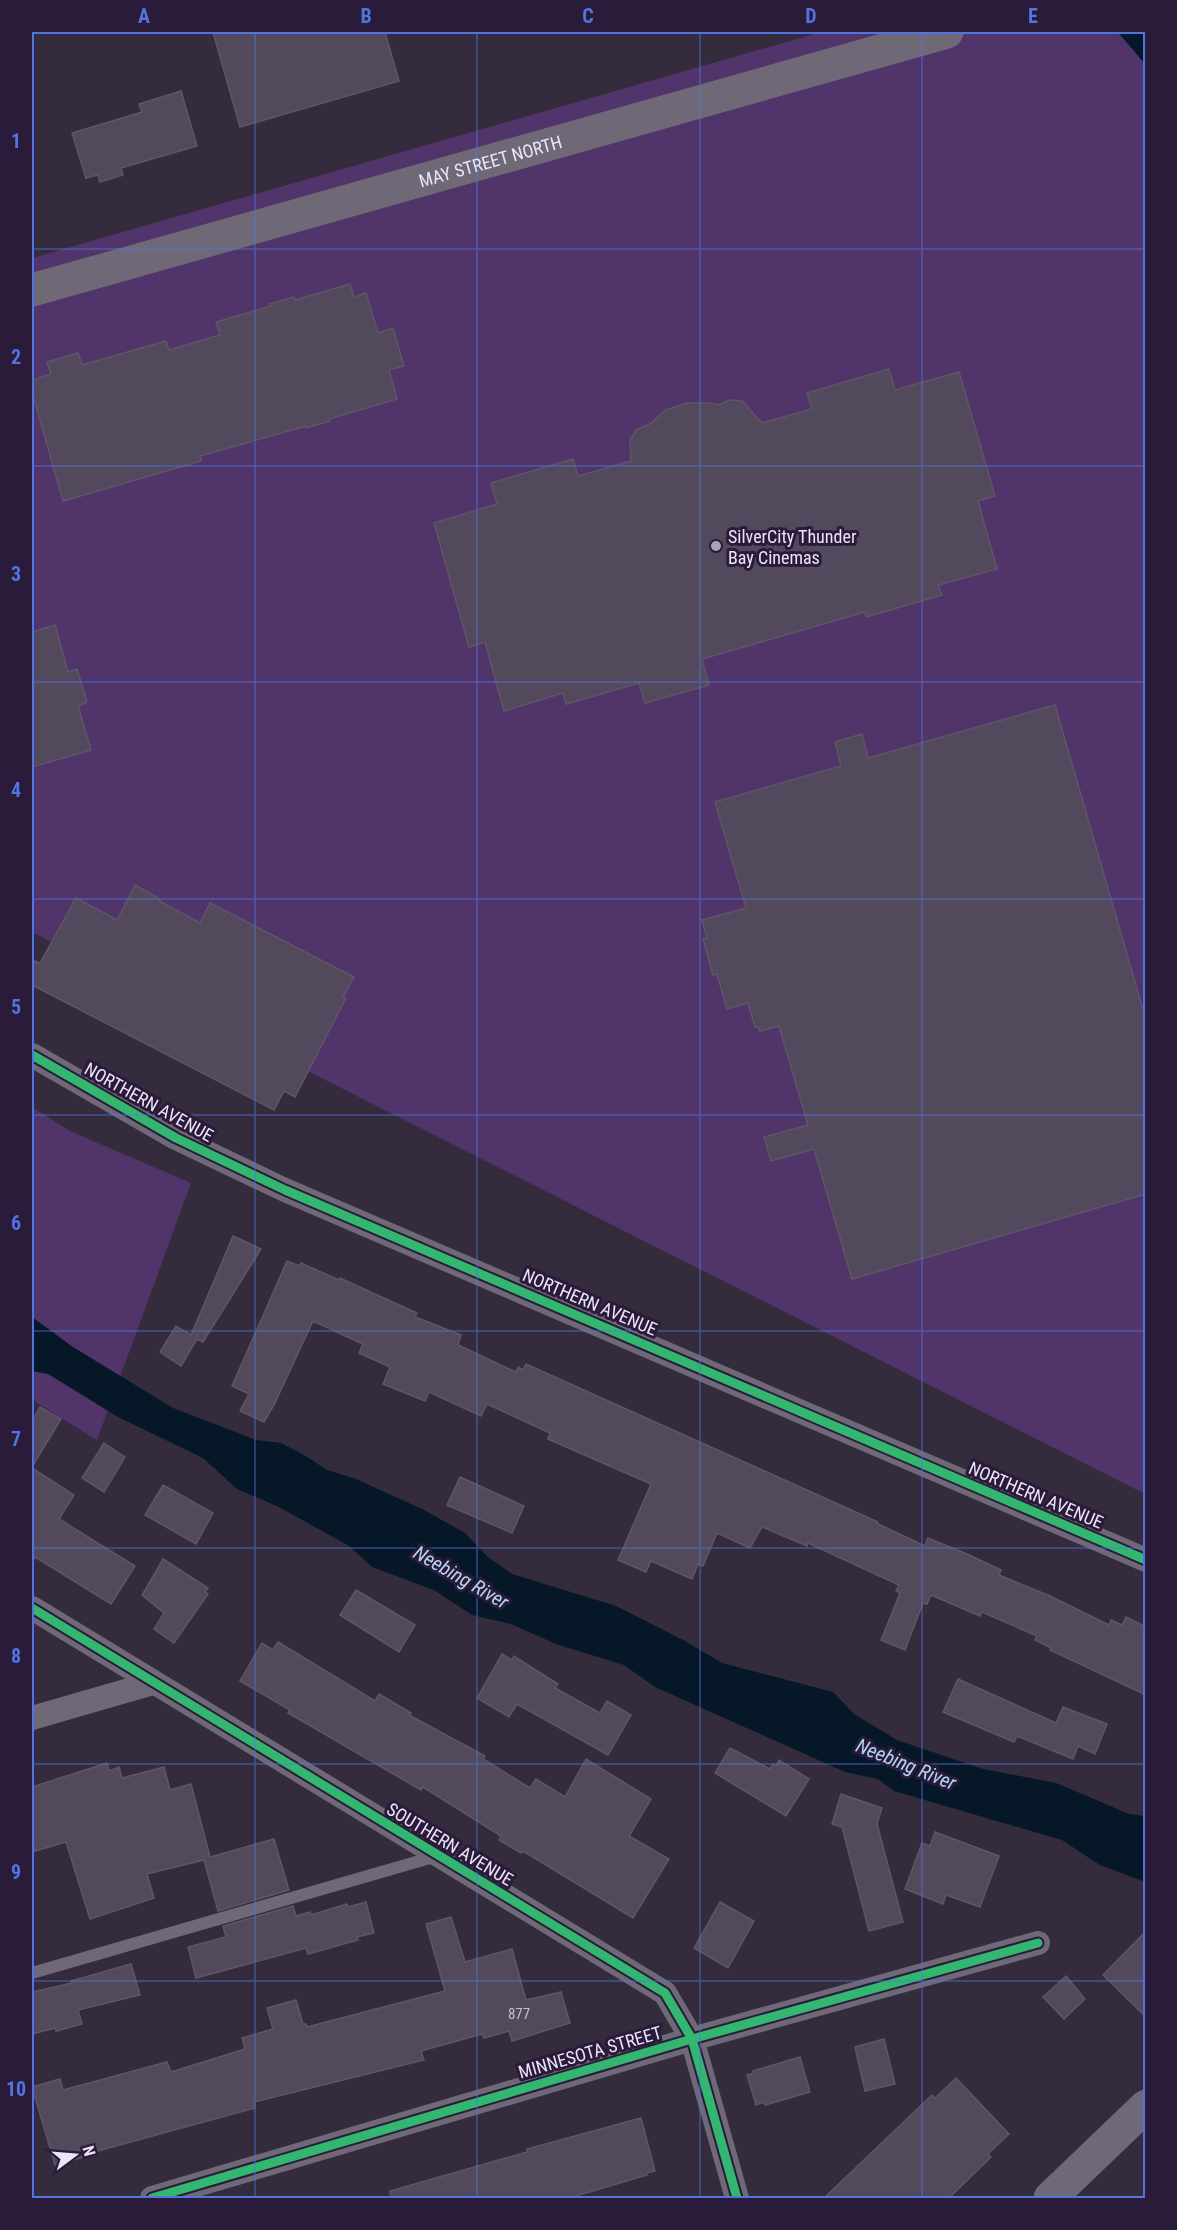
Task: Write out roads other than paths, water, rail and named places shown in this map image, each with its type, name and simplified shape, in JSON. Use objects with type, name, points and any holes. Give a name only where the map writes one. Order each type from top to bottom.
[{"type":"main road","name":"MAY STREET NORTH","points":[[32,290],[911,37],[947,32]]},
{"type":"main road","points":[[1050,2199],[1146,2106]]},
{"type":"street","name":"NORTHERN AVENUE","points":[[32,1055],[176,1138],[285,1190],[1146,1560]]},
{"type":"street","name":"SOUTHERN AVENUE","points":[[32,1608],[665,1993],[692,2039],[737,2199]]},
{"type":"street","points":[[32,1718],[153,1683]]},
{"type":"street","name":"MINNESOTA STREET","points":[[152,2199],[692,2039],[1038,1943]]},
{"type":"lane","points":[[32,1973],[438,1856]]},
{"type":"water","points":[[1118,32],[1145,32],[1145,64]]},
{"type":"water","name":"Neebing River","points":[[32,1317],[73,1347],[173,1408],[256,1440],[281,1443],[327,1470],[356,1479],[424,1510],[465,1533],[488,1557],[512,1574],[616,1606],[722,1663],[833,1692],[854,1714],[897,1740],[983,1769],[1056,1783],[1129,1814],[1145,1816],[1145,1882],[1100,1865],[1062,1840],[894,1791],[878,1779],[845,1772],[655,1687],[624,1665],[556,1644],[511,1624],[472,1615],[434,1590],[372,1567],[349,1546],[279,1507],[237,1489],[203,1458],[118,1417],[48,1374],[32,1371]]},
{"type":"place","name":"SilverCity Thunder Bay Cinemas","points":[[716,546]]}]
